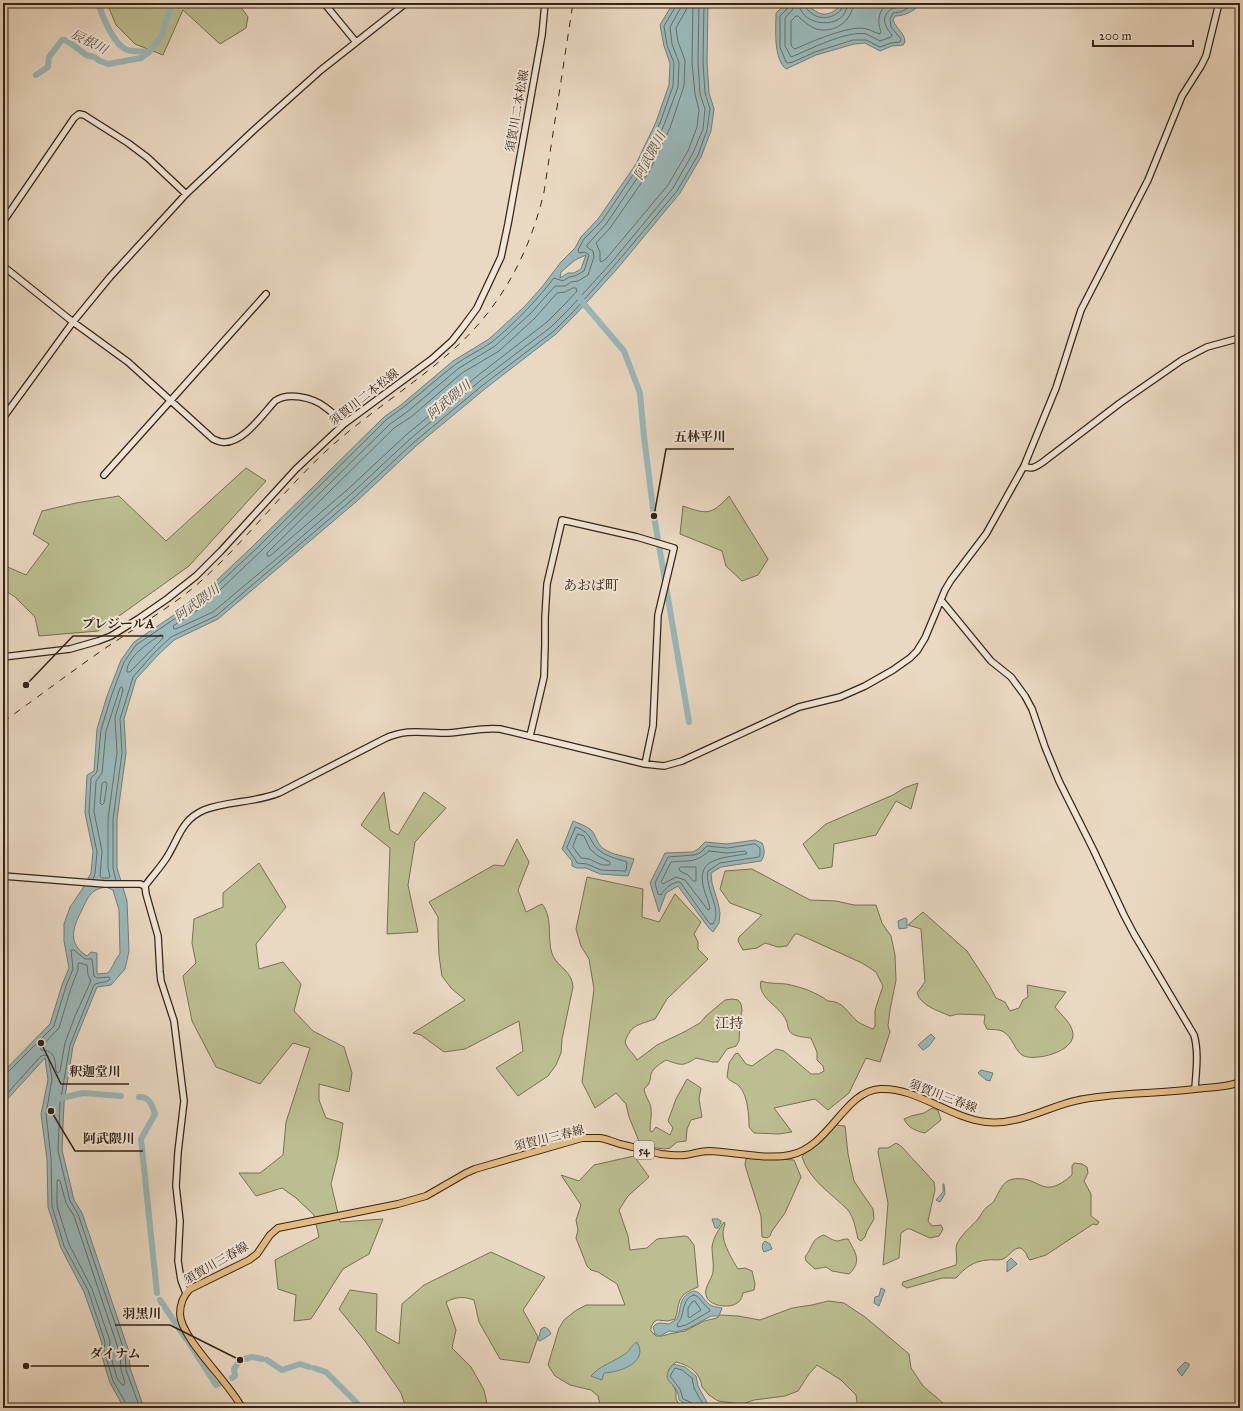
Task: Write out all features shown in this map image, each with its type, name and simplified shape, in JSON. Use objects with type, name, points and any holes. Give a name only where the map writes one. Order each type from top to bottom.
[{"type":"main road","name":"須賀川三春線","points":[[242,1408],[234,1395],[192,1340],[184,1326],[180,1314],[182,1302],[186,1293],[190,1289],[249,1260],[257,1254],[270,1235],[278,1228],[398,1204],[426,1196],[475,1169],[582,1138],[601,1138],[639,1149],[672,1155],[683,1155],[706,1151],[777,1157],[786,1156],[801,1152],[814,1144],[828,1131],[852,1103],[862,1095],[875,1090],[896,1090],[911,1094],[971,1120],[1000,1123],[1014,1121],[1065,1103],[1093,1097],[1121,1094],[1164,1093],[1220,1087],[1240,1082]]},
{"type":"street","points":[[324,3],[356,42]]},
{"type":"street","points":[[3,418],[74,322],[110,277],[186,194],[255,129],[356,42],[406,3]]},
{"type":"street","name":"須賀川二本松線","points":[[3,657],[70,649],[86,645],[111,636],[138,620],[196,576],[296,469],[344,424],[443,350],[463,327],[477,308],[501,257],[542,35],[545,3]]},
{"type":"street","points":[[186,1293],[181,1280],[178,1261],[180,1221],[176,1186],[184,1101],[174,1020],[161,981],[158,936],[145,886],[166,859],[181,830],[194,816],[204,810],[259,800],[279,794],[393,734],[415,731],[448,733],[486,728],[500,729],[644,764],[664,766],[682,761],[799,707],[840,697],[865,686],[893,670],[914,655],[925,638],[941,600],[955,574],[986,534],[1024,466],[1056,388],[1081,310],[1148,180],[1182,96],[1206,56],[1219,3]]},
{"type":"street","points":[[3,222],[74,118],[79,114],[84,115],[128,143],[148,158],[186,194]]},
{"type":"street","points":[[3,266],[128,362],[213,439],[222,442],[231,441],[242,437],[275,401],[288,396],[298,397],[324,406],[344,424]]},
{"type":"street","points":[[104,475],[266,294]]},
{"type":"street","points":[[1024,466],[1030,468],[1043,462],[1120,403],[1182,360],[1207,347],[1240,338]]},
{"type":"street","points":[[530,736],[544,677],[547,584],[562,520],[637,537],[674,548],[658,615],[653,726],[644,764]]},
{"type":"street","points":[[941,600],[991,661],[1016,683],[1032,709],[1059,781],[1090,842],[1127,922],[1194,1035],[1196,1042],[1195,1089]]},
{"type":"street","points":[[3,876],[105,884],[140,884],[145,886]]},
{"type":"green space","points":[[107,3],[238,3],[248,17],[246,28],[220,44],[183,10],[163,55],[135,44],[116,25]]},
{"type":"green space","points":[[246,468],[266,481],[189,566],[98,631],[39,636],[35,617],[15,597],[3,589],[3,565],[26,575],[49,544],[33,534],[42,511],[76,503],[119,496],[166,541]]},
{"type":"green space","points":[[729,496],[768,559],[758,575],[742,581],[726,566],[722,551],[680,534],[683,506],[697,511],[708,512],[717,507]]},
{"type":"green space","points":[[918,783],[911,809],[896,801],[876,835],[834,844],[832,867],[819,869],[803,844],[826,824]]},
{"type":"green space","points":[[384,792],[390,830],[398,835],[424,792],[446,808],[415,842],[408,885],[418,932],[387,934],[390,848],[361,825]]},
{"type":"green space","points":[[517,839],[529,862],[518,890],[526,912],[542,904],[546,910],[553,956],[568,973],[573,987],[562,1039],[561,1053],[556,1065],[548,1076],[518,1096],[496,1068],[523,1051],[519,1021],[465,1049],[444,1052],[421,1035],[413,1033],[465,1000],[451,988],[442,976],[439,956],[438,917],[429,902],[494,865],[504,866]]},
{"type":"green space","points":[[259,863],[286,907],[256,944],[259,969],[283,962],[301,984],[294,1011],[313,1031],[344,1047],[352,1073],[349,1092],[319,1084],[319,1100],[326,1118],[343,1123],[338,1156],[331,1184],[340,1222],[383,1219],[369,1254],[343,1269],[311,1319],[294,1321],[296,1295],[278,1289],[275,1260],[319,1237],[314,1215],[296,1198],[282,1188],[256,1196],[239,1173],[260,1173],[283,1155],[286,1122],[310,1048],[293,1043],[260,1084],[216,1067],[192,1021],[183,976],[196,963],[192,943],[194,919],[223,907],[223,893]]},
{"type":"green space","points":[[752,869],[810,900],[836,901],[854,905],[876,905],[882,923],[891,936],[895,955],[896,980],[888,1026],[890,1032],[880,1062],[866,1058],[849,1093],[828,1110],[815,1099],[774,1108],[792,1132],[779,1134],[754,1133],[749,1127],[747,1106],[742,1090],[727,1077],[729,1063],[735,1054],[738,1053],[746,1064],[752,1066],[776,1049],[784,1051],[811,1074],[819,1074],[824,1071],[823,1066],[817,1060],[817,1052],[811,1038],[797,1036],[790,1032],[787,1021],[783,1015],[762,992],[761,981],[767,983],[792,985],[813,992],[828,1001],[842,1005],[854,1019],[873,1029],[875,1026],[875,1010],[883,986],[876,972],[862,963],[798,934],[795,934],[787,946],[778,947],[765,943],[757,948],[743,950],[738,941],[739,937],[762,915],[730,903],[720,889],[725,871]]},
{"type":"green space","points":[[587,877],[643,889],[642,917],[659,922],[675,894],[701,922],[694,934],[698,942],[698,949],[708,959],[667,999],[655,1019],[636,1026],[627,1036],[625,1042],[637,1060],[657,1045],[700,1023],[725,1000],[738,1000],[741,1004],[742,1010],[739,1041],[736,1046],[727,1049],[718,1062],[696,1058],[688,1063],[681,1064],[666,1060],[657,1066],[651,1074],[649,1082],[644,1089],[651,1108],[650,1131],[652,1132],[656,1127],[670,1135],[673,1128],[668,1121],[676,1099],[687,1079],[701,1088],[699,1099],[702,1117],[691,1120],[687,1129],[686,1141],[677,1142],[670,1148],[665,1149],[641,1146],[629,1117],[626,1104],[616,1093],[595,1108],[582,1082],[594,989],[589,959],[581,946],[576,929]]},
{"type":"green space","points":[[923,912],[967,951],[996,998],[1005,1002],[1010,1011],[1019,1008],[1023,1000],[1028,997],[1027,985],[1066,992],[1055,1007],[1071,1027],[1073,1035],[1067,1046],[1053,1054],[1045,1056],[1024,1056],[1018,1052],[1006,1033],[1000,1030],[987,1029],[984,1023],[985,1015],[958,1014],[950,1016],[926,1005],[919,998],[917,993],[925,982],[921,929],[908,925]]},
{"type":"green space","points":[[932,1108],[938,1110],[941,1120],[925,1133],[913,1129],[904,1119],[924,1113]]},
{"type":"green space","points":[[836,1125],[845,1126],[848,1154],[854,1181],[873,1209],[874,1219],[865,1237],[861,1241],[858,1239],[856,1228],[848,1210],[816,1180],[810,1173],[802,1157],[817,1145]]},
{"type":"green space","points":[[896,1143],[901,1146],[934,1182],[935,1190],[928,1221],[932,1226],[941,1225],[943,1229],[939,1236],[930,1238],[907,1229],[901,1233],[899,1258],[883,1265],[888,1203],[878,1152],[879,1148],[888,1148]]},
{"type":"green space","points":[[634,1156],[649,1177],[628,1196],[619,1210],[628,1236],[630,1250],[647,1248],[657,1239],[685,1236],[688,1237],[694,1245],[698,1287],[683,1295],[679,1302],[675,1319],[668,1321],[657,1320],[654,1322],[651,1327],[651,1331],[656,1336],[685,1331],[704,1321],[717,1318],[720,1315],[738,1316],[760,1320],[792,1308],[828,1301],[844,1303],[865,1317],[909,1354],[911,1368],[923,1386],[949,1408],[858,1408],[856,1395],[841,1380],[817,1365],[798,1391],[785,1396],[754,1400],[742,1404],[718,1401],[709,1395],[702,1387],[699,1377],[693,1370],[676,1362],[669,1369],[668,1376],[676,1391],[676,1399],[679,1404],[688,1408],[601,1408],[598,1396],[591,1390],[570,1385],[555,1376],[548,1365],[559,1328],[564,1320],[575,1311],[586,1305],[625,1305],[617,1284],[598,1272],[591,1270],[587,1266],[576,1238],[578,1230],[576,1220],[581,1205],[561,1175],[579,1181],[594,1165]]},
{"type":"green space","points":[[749,1157],[794,1160],[801,1177],[785,1213],[770,1236],[767,1238],[762,1237],[761,1216],[745,1165],[746,1159]]},
{"type":"green space","points":[[1074,1163],[1082,1164],[1087,1167],[1088,1173],[1084,1181],[1091,1194],[1091,1216],[1099,1222],[1097,1225],[1093,1224],[1046,1255],[1030,1260],[1021,1248],[1018,1248],[1003,1259],[974,1263],[966,1268],[956,1278],[942,1278],[907,1288],[902,1285],[903,1282],[956,1265],[956,1247],[960,1239],[984,1210],[993,1202],[1006,1182],[1013,1179],[1022,1179],[1030,1180],[1041,1186],[1054,1186],[1062,1183],[1072,1175],[1072,1166]]},
{"type":"green space","points":[[724,1222],[723,1238],[729,1252],[738,1269],[745,1268],[752,1271],[755,1284],[754,1290],[743,1293],[738,1302],[729,1306],[715,1304],[708,1299],[706,1295],[707,1286],[713,1272],[712,1247],[716,1234]]},
{"type":"green space","points":[[824,1235],[836,1241],[848,1239],[857,1261],[853,1270],[849,1274],[832,1271],[826,1267],[815,1269],[806,1261],[805,1257],[814,1241]]},
{"type":"green space","points":[[491,1252],[545,1277],[523,1310],[538,1337],[529,1363],[500,1359],[479,1322],[474,1300],[463,1298],[453,1299],[446,1302],[456,1330],[452,1348],[471,1367],[484,1390],[488,1408],[406,1408],[401,1393],[365,1341],[339,1309],[350,1290],[377,1294],[376,1331],[399,1344],[402,1304],[424,1285]]},
{"type":"water","points":[[673,3],[708,3],[707,62],[709,93],[714,109],[711,131],[701,157],[680,193],[617,269],[556,334],[486,388],[416,446],[357,501],[218,619],[174,640],[136,679],[124,719],[126,753],[117,819],[117,868],[127,901],[129,951],[125,969],[111,985],[97,987],[73,1046],[64,1103],[62,1150],[74,1200],[82,1213],[129,1352],[130,1368],[144,1408],[124,1408],[110,1383],[100,1350],[102,1343],[84,1292],[61,1248],[48,1207],[47,1159],[41,1114],[48,1080],[45,1058],[3,1104],[3,1072],[50,1024],[69,968],[64,941],[64,924],[70,907],[91,873],[93,851],[85,813],[87,775],[94,771],[97,729],[107,696],[121,660],[134,642],[196,600],[384,417],[401,405],[453,361],[489,339],[524,307],[542,287],[561,262],[575,248],[581,237],[598,219],[636,164],[656,122],[669,85],[670,63],[664,46],[660,25]],"holes":[[[586,255],[581,269],[574,273],[568,273],[560,278],[561,272],[575,260]],[[106,887],[113,890],[119,910],[120,954],[108,973],[97,974],[97,953],[91,952],[87,956],[81,951],[74,941],[74,930],[75,924],[90,895],[96,890]]]},
{"type":"water","points":[[786,3],[806,3],[814,10],[821,14],[825,14],[838,8],[838,3],[920,3],[913,11],[895,16],[893,20],[904,36],[905,42],[903,45],[892,46],[880,51],[865,43],[854,44],[816,55],[786,69],[779,58],[777,51],[776,13]]},
{"type":"water","points":[[573,821],[590,829],[599,845],[607,851],[634,859],[628,876],[600,874],[586,868],[577,868],[572,866],[572,861],[562,849]]},
{"type":"water","points":[[755,840],[762,843],[764,848],[764,855],[761,861],[721,867],[711,873],[712,883],[720,913],[719,923],[713,932],[678,886],[666,893],[659,912],[650,883],[665,853],[693,852],[705,842],[727,844]]},
{"type":"water","points":[[905,918],[907,919],[907,928],[899,929],[898,921]]},
{"type":"water","points":[[931,1034],[935,1038],[929,1046],[923,1050],[918,1045]]},
{"type":"water","points":[[981,1070],[993,1073],[990,1081],[986,1080],[978,1073]]},
{"type":"water","points":[[943,1184],[945,1194],[940,1202],[936,1200],[943,1192]]},
{"type":"water","points":[[712,1219],[718,1219],[721,1221],[718,1228],[715,1228]]},
{"type":"water","points":[[765,1241],[770,1244],[772,1249],[764,1252],[762,1246]]},
{"type":"water","points":[[1011,1258],[1017,1264],[1007,1272],[1007,1262]]},
{"type":"water","points":[[881,1288],[885,1290],[879,1306],[874,1303],[875,1297],[879,1296]]},
{"type":"water","points":[[694,1291],[699,1293],[710,1305],[722,1308],[719,1316],[711,1316],[687,1329],[675,1332],[669,1331],[660,1336],[655,1334],[653,1327],[656,1324],[669,1324],[677,1319],[681,1302],[685,1296]]},
{"type":"water","points":[[545,1327],[551,1334],[540,1341],[538,1340],[541,1329]]},
{"type":"water","points":[[637,1342],[640,1349],[639,1355],[631,1365],[618,1371],[604,1373],[602,1380],[591,1376],[599,1369],[628,1352]]},
{"type":"water","points":[[1185,1362],[1189,1364],[1189,1366],[1182,1376],[1177,1370]]},
{"type":"water","points":[[673,1364],[685,1367],[696,1376],[698,1386],[710,1408],[692,1408],[679,1400],[678,1393],[668,1379],[667,1375]]},
{"type":"waterway","points":[[98,3],[109,30],[122,47],[130,51],[149,52]]},
{"type":"waterway","name":"辰根川","points":[[36,75],[48,67],[49,57],[62,40],[65,40],[86,55],[108,64],[141,58],[149,52],[162,35],[170,9],[174,3]]},
{"type":"waterway","points":[[580,298],[624,351],[640,393],[654,516],[689,722]]},
{"type":"waterway","points":[[58,1099],[83,1093],[121,1096]]},
{"type":"waterway","points":[[139,1097],[143,1097],[148,1100],[152,1105],[155,1114],[141,1139],[157,1293]]},
{"type":"waterway","points":[[160,1300],[186,1339]]},
{"type":"waterway","points":[[189,1343],[216,1385],[222,1382]]},
{"type":"waterway","points":[[232,1378],[235,1376],[234,1369],[240,1360],[252,1357],[262,1359]]},
{"type":"waterway","points":[[267,1360],[282,1370],[300,1364],[309,1367]]},
{"type":"waterway","points":[[314,1368],[326,1372],[362,1408]]},
{"type":"railway","points":[[3,722],[94,656],[193,588],[227,556],[325,452],[357,425],[439,362],[455,348],[486,315],[512,277],[531,236],[538,214],[544,192],[573,3]]},
{"type":"place","name":"五林平川","points":[[654,516]]},
{"type":"place","name":"プレジールA","points":[[26,685]]},
{"type":"place","name":"釈迦堂川","points":[[41,1043]]},
{"type":"place","name":"阿武隈川","points":[[51,1111]]},
{"type":"place","name":"羽黒川","points":[[240,1360]]},
{"type":"place","name":"ダイナム","points":[[26,1366]]},
{"type":"district","name":"あおば町","points":[[591,585]]},
{"type":"district","name":"江持","points":[[729,1023]]}]
